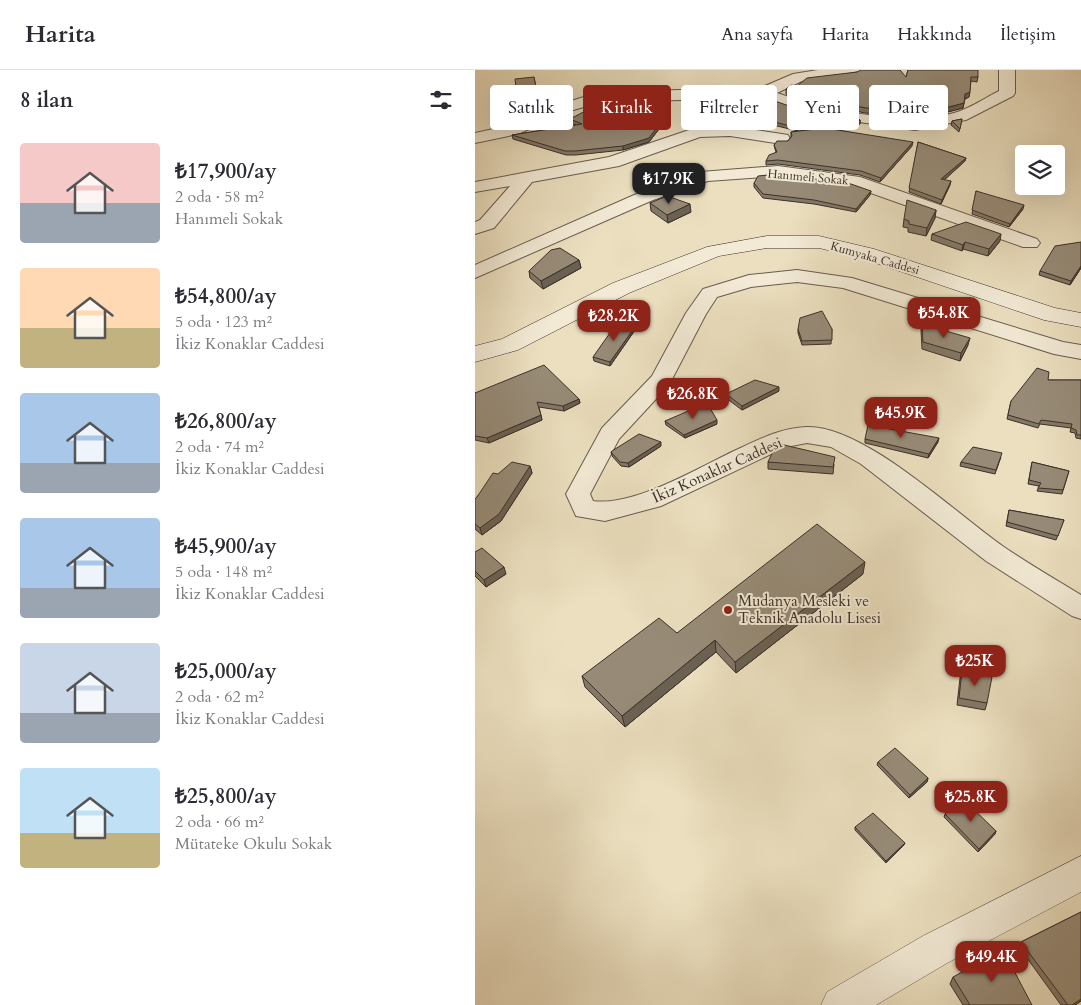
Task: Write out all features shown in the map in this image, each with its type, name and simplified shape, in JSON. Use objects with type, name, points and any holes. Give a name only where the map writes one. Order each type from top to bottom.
[{"type":"main road","name":"Kumyaka Caddesi","points":[[475,354],[510,345],[621,288],[714,251],[767,242],[819,242],[867,253],[1052,315],[1081,320]]},
{"type":"main road","points":[[840,1005],[936,950],[1081,873]]},
{"type":"street","points":[[777,87],[799,77],[857,70]]},
{"type":"street","points":[[777,98],[811,110],[915,125],[960,117],[1007,93],[1007,70]]},
{"type":"street","points":[[475,138],[513,130],[563,108],[601,97],[681,95]]},
{"type":"street","points":[[475,187],[613,162],[698,132],[730,131],[782,139]]},
{"type":"street","name":"Hanımeli Sokak","points":[[475,272],[647,196],[706,176],[778,171],[854,181],[1030,243]]},
{"type":"street","points":[[475,228],[487,224],[526,178]]},
{"type":"street","name":"İkiz Konaklar Caddesi","points":[[1081,352],[1061,349],[845,282],[797,276],[749,280],[710,293],[696,313],[661,380],[610,434],[578,494],[585,509],[605,512],[652,500],[781,439],[807,436],[837,440],[869,458],[995,554],[1081,608]]},
{"type":"building","points":[[861,70],[900,70],[906,77],[908,70],[978,70],[978,77],[971,77],[970,92],[965,94],[964,103],[948,107],[948,85],[869,85],[869,108],[859,107],[859,85],[798,85],[807,78]]},
{"type":"building","points":[[534,77],[536,85],[516,85],[515,79]]},
{"type":"building","points":[[777,102],[787,105],[787,125],[777,123]]},
{"type":"building","points":[[583,112],[583,130],[655,130],[649,138],[623,146],[575,151],[565,151],[512,135],[544,130],[573,130],[573,125],[582,124],[573,120],[573,117]]},
{"type":"building","points":[[962,119],[960,129],[952,121]]},
{"type":"building","points":[[838,130],[913,142],[881,178],[861,171],[778,160],[766,161],[769,155],[777,152],[774,145],[777,141],[788,141],[792,136],[791,132]]},
{"type":"building","points":[[918,142],[966,158],[941,179],[951,181],[942,200],[909,188]]},
{"type":"building","points":[[778,174],[851,184],[871,191],[856,209],[814,200],[763,194],[754,183],[758,176]]},
{"type":"building","points":[[976,191],[1024,205],[1010,224],[972,210]]},
{"type":"building","points":[[667,196],[690,204],[667,215],[650,203]]},
{"type":"building","points":[[907,200],[936,210],[927,228],[909,224],[909,221],[904,219]]},
{"type":"building","points":[[966,222],[1001,234],[989,249],[965,242],[963,245],[932,234]]},
{"type":"building","points":[[1081,242],[1081,266],[1071,281],[1040,271],[1055,246]]},
{"type":"building","points":[[560,248],[579,260],[541,281],[529,271],[551,250]]},
{"type":"building","points":[[822,311],[832,329],[832,340],[802,341],[798,329],[800,318]]},
{"type":"building","points":[[617,323],[635,327],[610,362],[593,357]]},
{"type":"building","points":[[922,324],[970,338],[961,353],[923,342]]},
{"type":"building","points":[[544,365],[579,399],[563,406],[537,402],[541,415],[487,438],[475,436],[475,393]]},
{"type":"building","points":[[1037,368],[1049,372],[1048,380],[1081,380],[1081,435],[1077,435],[1076,430],[1071,428],[1072,424],[1041,420],[1039,424],[1008,415],[1011,401]]},
{"type":"building","points":[[755,380],[779,387],[742,406],[726,394]]},
{"type":"building","points":[[707,403],[717,420],[684,435],[665,421]]},
{"type":"building","points":[[868,425],[939,438],[929,454],[865,439]]},
{"type":"building","points":[[639,434],[661,442],[628,463],[620,462],[611,452]]},
{"type":"building","points":[[780,444],[835,457],[833,467],[768,462],[775,447]]},
{"type":"building","points":[[973,447],[1002,453],[996,470],[961,462]]},
{"type":"building","points":[[512,462],[530,466],[499,514],[480,528],[475,524],[475,499],[493,473],[498,474]]},
{"type":"building","points":[[1032,462],[1069,471],[1063,490],[1038,488],[1041,483],[1029,480]]},
{"type":"building","points":[[1009,510],[1064,520],[1058,536],[1007,522]]},
{"type":"building","points":[[817,524],[865,562],[735,662],[715,640],[622,716],[582,676],[659,618],[677,633]]},
{"type":"building","points":[[482,548],[504,567],[484,580],[475,571],[475,552]]},
{"type":"building","points":[[962,671],[992,677],[987,703],[959,698]]},
{"type":"building","points":[[895,748],[928,778],[910,795],[878,762]]},
{"type":"building","points":[[963,799],[996,831],[979,849],[945,814]]},
{"type":"building","points":[[873,813],[905,843],[886,861],[855,827]]},
{"type":"building","points":[[1081,912],[1081,999],[1072,1005],[1068,1005],[1021,942]]},
{"type":"building","points":[[1003,950],[1032,1005],[970,1005],[953,977]]},
{"type":"place","name":"Mudanya Mesleki ve Teknik Anadolu Lisesi","points":[[728,610]]}]
